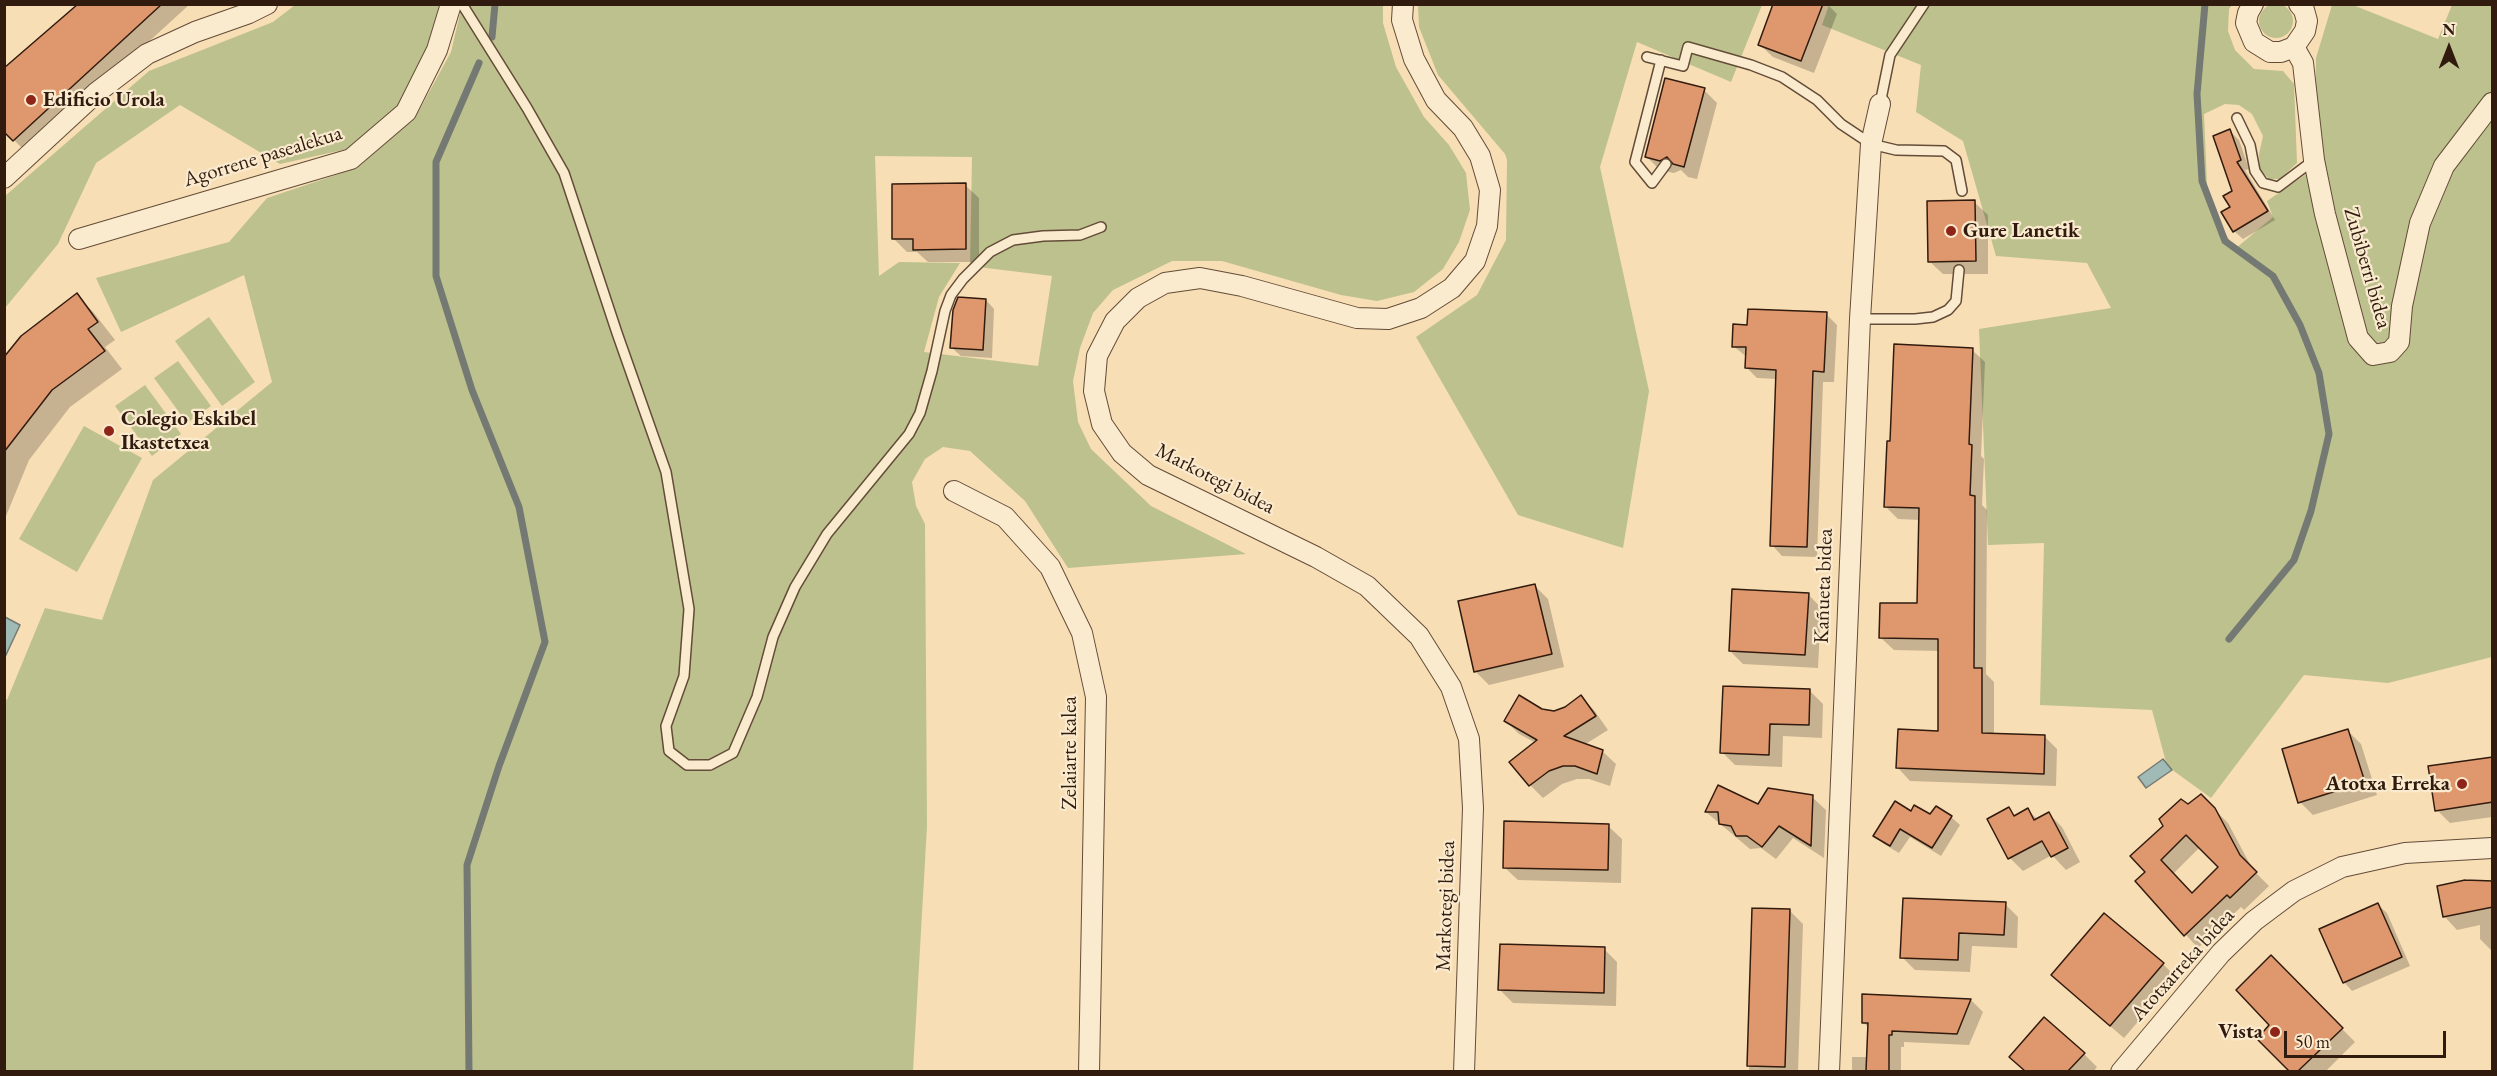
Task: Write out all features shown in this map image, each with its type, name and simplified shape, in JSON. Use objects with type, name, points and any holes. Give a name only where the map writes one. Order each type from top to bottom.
[{"type":"street","points":[[4,178],[96,93],[147,54],[195,32],[267,4]]},
{"type":"street","name":"Agorrene pasealekua","points":[[79,239],[351,159],[406,112],[437,50],[451,4]]},
{"type":"street","name":"Markotegi bidea","points":[[1403,4],[1402,20],[1414,59],[1436,100],[1463,128],[1480,156],[1488,182],[1490,190],[1487,226],[1474,261],[1452,288],[1421,308],[1388,320],[1357,318],[1242,286],[1200,278],[1165,283],[1138,298],[1114,321],[1097,356],[1095,391],[1102,424],[1122,453],[1148,475],[1316,557],[1367,586],[1419,636],[1450,687],[1469,739],[1473,808],[1464,1071]]},
{"type":"street","points":[[2253,4],[2246,23],[2254,42],[2270,52],[2281,52],[2294,47],[2305,31],[2307,21],[2300,4]]},
{"type":"street","name":"Zubiberri bidea","points":[[2294,47],[2303,63],[2314,160],[2358,338],[2373,355],[2390,352],[2399,342],[2402,306],[2420,223],[2444,166],[2493,103]]},
{"type":"street","name":"Kañueta bidea","points":[[1829,1071],[1860,319],[1871,144],[1880,104]]},
{"type":"street","name":"Zelaiarte kalea","points":[[954,492],[1005,518],[1050,567],[1082,633],[1096,697],[1089,1071]]},
{"type":"street","name":"Atotxarreka bidea","points":[[2121,1071],[2222,952],[2254,921],[2294,891],[2342,867],[2405,853],[2493,848]]},
{"type":"lane","points":[[462,4],[527,108],[564,173],[616,333],[666,472],[689,609],[684,676],[666,726],[669,751],[687,765],[710,765],[734,753],[757,697],[773,637],[795,586],[827,534],[909,434],[920,413],[945,311],[951,295],[963,279],[990,252],[1013,240],[1080,235],[1101,227]]},
{"type":"lane","points":[[1880,104],[1890,55],[1924,4]]},
{"type":"lane","points":[[1647,57],[1683,66],[1688,47],[1751,65],[1782,77],[1817,100],[1841,124],[1871,144],[1883,148],[1917,152],[1944,152],[1956,160],[1962,191]]},
{"type":"lane","points":[[1661,60],[1635,162],[1652,183],[1666,164]]},
{"type":"lane","points":[[2237,117],[2250,145],[2255,171],[2263,183],[2278,187],[2314,160]]},
{"type":"lane","points":[[1860,319],[1915,319],[1933,317],[1948,310],[1956,301],[1959,270]]},
{"type":"green space","points":[[2276,4],[2288,9],[2293,21],[2288,33],[2276,38],[2264,33],[2259,21],[2264,9]]},
{"type":"green space","points":[[295,5],[442,5],[431,46],[402,102],[347,149],[280,164],[180,105],[96,163],[58,244],[5,308],[5,196],[149,71],[273,22]]},
{"type":"green space","points":[[462,5],[1383,5],[1383,23],[1396,67],[1424,117],[1449,145],[1466,173],[1470,210],[1459,242],[1443,269],[1414,292],[1377,301],[1341,295],[1222,261],[1172,261],[1113,290],[1093,313],[1080,348],[1073,381],[1078,422],[1091,449],[1151,506],[1246,554],[1068,568],[1025,501],[970,451],[943,447],[925,459],[912,482],[916,506],[925,524],[927,826],[913,1071],[5,1072],[5,699],[7,700],[45,608],[102,620],[153,480],[272,382],[244,275],[121,332],[96,278],[229,242],[267,198],[357,168],[415,118],[451,52]],"holes":[[[875,156],[972,157],[970,266],[1052,276],[1038,366],[924,352],[939,297],[960,263],[899,262],[879,276]]]},
{"type":"green space","points":[[1418,5],[1762,5],[1731,82],[1637,42],[1600,167],[1649,391],[1623,548],[1518,515],[1416,337],[1477,295],[1506,240],[1507,160],[1505,154],[1438,75],[1419,27]]},
{"type":"green space","points":[[1829,5],[2232,5],[2229,9],[2228,31],[2235,50],[2254,69],[2283,71],[2294,84],[2297,163],[2280,179],[2269,179],[2260,170],[2259,154],[2263,136],[2252,114],[2239,105],[2225,104],[2204,114],[2208,206],[2235,249],[2273,217],[2267,201],[2321,164],[2315,108],[2316,58],[2332,5],[2353,5],[2438,39],[2452,5],[2492,5],[2492,657],[2388,683],[2304,675],[2211,798],[2167,766],[2152,710],[2040,705],[2044,543],[1988,545],[1979,329],[2111,308],[2087,263],[1996,256],[1963,141],[1916,112],[1921,65],[1822,25]]},
{"type":"green space","points":[[209,317],[255,382],[222,406],[175,341]]},
{"type":"green space","points":[[178,361],[211,406],[187,423],[154,378]]},
{"type":"green space","points":[[145,385],[181,434],[152,456],[115,406]]},
{"type":"green space","points":[[84,426],[142,458],[77,572],[19,539]]},
{"type":"water","points":[[5,617],[20,625],[5,657]]},
{"type":"water","points":[[2163,759],[2172,770],[2146,788],[2138,777]]},
{"type":"building","name":"Edificio Urola","points":[[78,4],[162,4],[13,141],[4,132],[4,68]]},
{"type":"building","points":[[1773,4],[1823,4],[1801,61],[1758,45]]},
{"type":"building","points":[[1665,78],[1705,88],[1684,167],[1673,164],[1667,157],[1660,161],[1645,157]]},
{"type":"building","points":[[2230,129],[2241,160],[2237,162],[2268,211],[2233,232],[2221,212],[2230,207],[2223,196],[2232,191],[2213,136]]},
{"type":"building","points":[[966,183],[966,249],[913,250],[913,239],[892,239],[892,184]]},
{"type":"building","name":"Gure Lanetik","points":[[1975,200],[1976,261],[1928,262],[1927,201]]},
{"type":"building","points":[[77,293],[98,322],[88,329],[105,351],[52,390],[4,452],[4,357],[21,336]]},
{"type":"building","points":[[958,297],[986,299],[983,350],[950,348],[953,310]]},
{"type":"building","points":[[1748,309],[1827,312],[1824,372],[1813,371],[1807,547],[1770,546],[1776,370],[1745,368],[1746,347],[1732,347],[1733,324],[1747,325]]},
{"type":"building","points":[[1894,344],[1973,348],[1969,444],[1972,445],[1970,495],[1975,496],[1974,668],[1982,668],[1982,733],[2045,735],[2044,774],[1896,768],[1898,729],[1938,731],[1938,639],[1879,638],[1880,603],[1917,603],[1919,508],[1884,507],[1887,441],[1890,441]]},
{"type":"building","points":[[1535,584],[1552,654],[1474,672],[1458,601]]},
{"type":"building","points":[[1732,589],[1809,593],[1805,655],[1729,651]]},
{"type":"building","points":[[1723,686],[1810,689],[1809,725],[1770,724],[1769,755],[1720,753]]},
{"type":"building","points":[[1519,695],[1542,709],[1554,711],[1565,707],[1581,695],[1596,716],[1564,736],[1603,750],[1597,774],[1575,766],[1563,766],[1549,771],[1529,786],[1509,762],[1537,740],[1504,721]]},
{"type":"building","points":[[2348,729],[2365,782],[2298,803],[2282,749]]},
{"type":"building","name":"Atotxa Erreka","points":[[2493,757],[2493,802],[2435,811],[2428,766]]},
{"type":"building","points":[[1718,785],[1758,804],[1768,788],[1813,795],[1811,846],[1779,826],[1762,847],[1747,836],[1736,836],[1731,826],[1719,824],[1718,812],[1705,812]]},
{"type":"building","points":[[2201,794],[2215,808],[2240,855],[2257,872],[2230,898],[2227,895],[2184,936],[2135,881],[2145,872],[2130,856],[2163,826],[2159,819],[2181,799],[2188,804]],"holes":[[[2186,835],[2218,867],[2192,893],[2161,860]]]},
{"type":"building","points":[[1895,801],[1911,811],[1914,805],[1930,814],[1936,806],[1952,816],[1932,848],[1900,829],[1890,846],[1873,836]]},
{"type":"building","points":[[2009,807],[2014,816],[2028,808],[2034,820],[2049,812],[2068,848],[2051,857],[2042,841],[2008,859],[1987,819]]},
{"type":"building","points":[[1504,821],[1609,824],[1608,870],[1503,868]]},
{"type":"building","points":[[2465,880],[2493,881],[2493,907],[2443,917],[2437,886]]},
{"type":"building","points":[[1903,898],[2006,902],[2004,935],[1959,933],[1958,960],[1900,958]]},
{"type":"building","points":[[2378,903],[2402,957],[2343,983],[2319,929]]},
{"type":"building","points":[[1752,908],[1790,909],[1785,1067],[1747,1066]]},
{"type":"building","points":[[2104,913],[2164,963],[2110,1026],[2051,975]]},
{"type":"building","points":[[1500,944],[1605,947],[1604,993],[1498,990]]},
{"type":"building","points":[[2271,955],[2343,1028],[2298,1071],[2289,1071],[2257,1039],[2269,1025],[2236,990]]},
{"type":"building","points":[[1862,994],[1971,999],[1957,1034],[1892,1031],[1892,1035],[1889,1035],[1889,1071],[1866,1071],[1868,1023],[1862,1023]]},
{"type":"building","points":[[2044,1017],[2085,1053],[2068,1071],[2025,1071],[2009,1057]]},
{"type":"waterway","points":[[492,37],[495,4]]},
{"type":"waterway","points":[[2205,4],[2197,94],[2202,181],[2225,241],[2273,276],[2300,325],[2319,373],[2329,434],[2311,511],[2294,560],[2229,639]]},
{"type":"waterway","points":[[469,1072],[467,865],[499,766],[545,642],[519,507],[472,390],[436,276],[436,162],[479,63]]},
{"type":"place","name":"Edificio Urola","points":[[31,100]]},
{"type":"place","name":"Gure Lanetik","points":[[1951,231]]},
{"type":"place","name":"Colegio Eskibel Ikastetxea","points":[[109,431]]},
{"type":"place","name":"Atotxa Erreka","points":[[2462,784]]},
{"type":"place","name":"Vista","points":[[2275,1032]]}]
